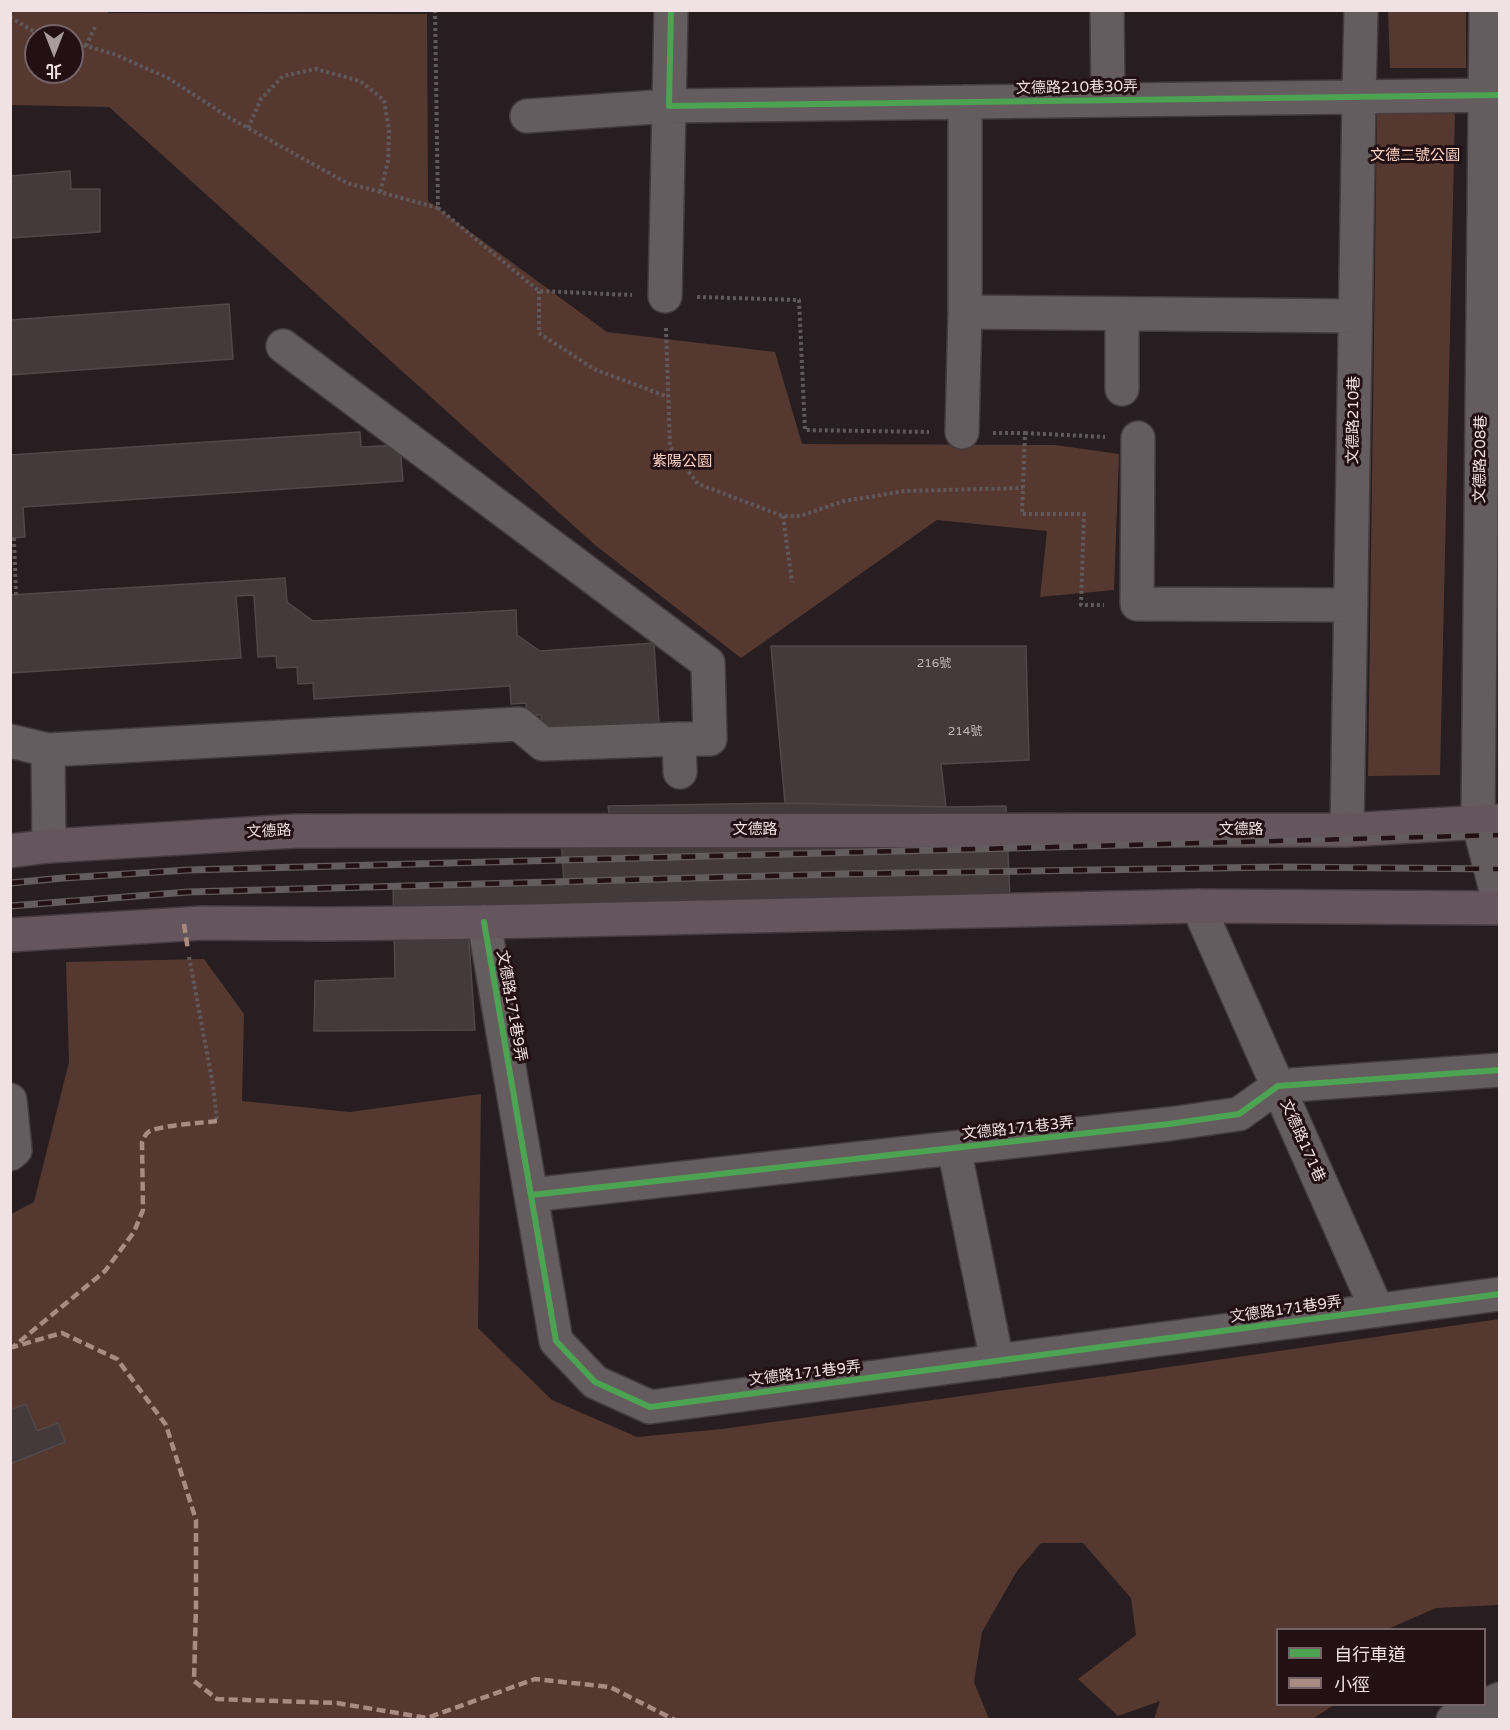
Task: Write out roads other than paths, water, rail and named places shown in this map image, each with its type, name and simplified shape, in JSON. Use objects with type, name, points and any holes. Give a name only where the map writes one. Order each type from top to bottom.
[{"type":"main road","name":"文德路","points":[[10,851],[49,846],[296,831],[1347,830],[1489,821]]},
{"type":"main road","points":[[10,934],[201,923],[484,922],[1198,906],[1500,906]]},
{"type":"street","points":[[665,296],[670,10]]},
{"type":"street","points":[[1107,10],[1108,100]]},
{"type":"street","name":"文德路210巷","points":[[1347,830],[1362,10]]},
{"type":"street","name":"文德路208巷","points":[[1486,10],[1492,95],[1489,821],[1500,906]]},
{"type":"street","name":"文德路210巷30弄","points":[[527,116],[669,106],[1492,95]]},
{"type":"street","points":[[962,432],[965,312],[965,102]]},
{"type":"street","points":[[965,312],[1355,316]]},
{"type":"street","points":[[1122,314],[1122,389]]},
{"type":"street","points":[[10,741],[48,750],[519,724],[543,744],[710,739],[708,663],[283,346]]},
{"type":"street","points":[[1138,438],[1137,604],[1351,605]]},
{"type":"street","points":[[679,739],[680,772]]},
{"type":"street","points":[[48,750],[49,846]]},
{"type":"street","name":"文德路171巷","points":[[1198,906],[1377,1310]]},
{"type":"street","name":"文德路171巷9弄","points":[[484,922],[556,1341],[596,1382],[650,1407],[1500,1294]]},
{"type":"street","points":[[1278,1086],[1500,1070]]},
{"type":"street","name":"文德路171巷3弄","points":[[531,1195],[1169,1124],[1239,1114],[1278,1086]]},
{"type":"street","points":[[10,1100],[15,1150],[10,1154]]},
{"type":"street","points":[[954,1148],[997,1361]]},
{"type":"street","points":[[1486,1705],[1500,1699]]},
{"type":"street","points":[[1453,1719],[1484,1706]]},
{"type":"railway","points":[[10,883],[188,870],[1500,835]]},
{"type":"railway","points":[[10,906],[188,892],[841,874],[1280,867],[1500,869]]},
{"type":"park label","name":"文德二號公園","points":[[1415,156]]},
{"type":"park label","name":"紫陽公園","points":[[682,462]]}]
